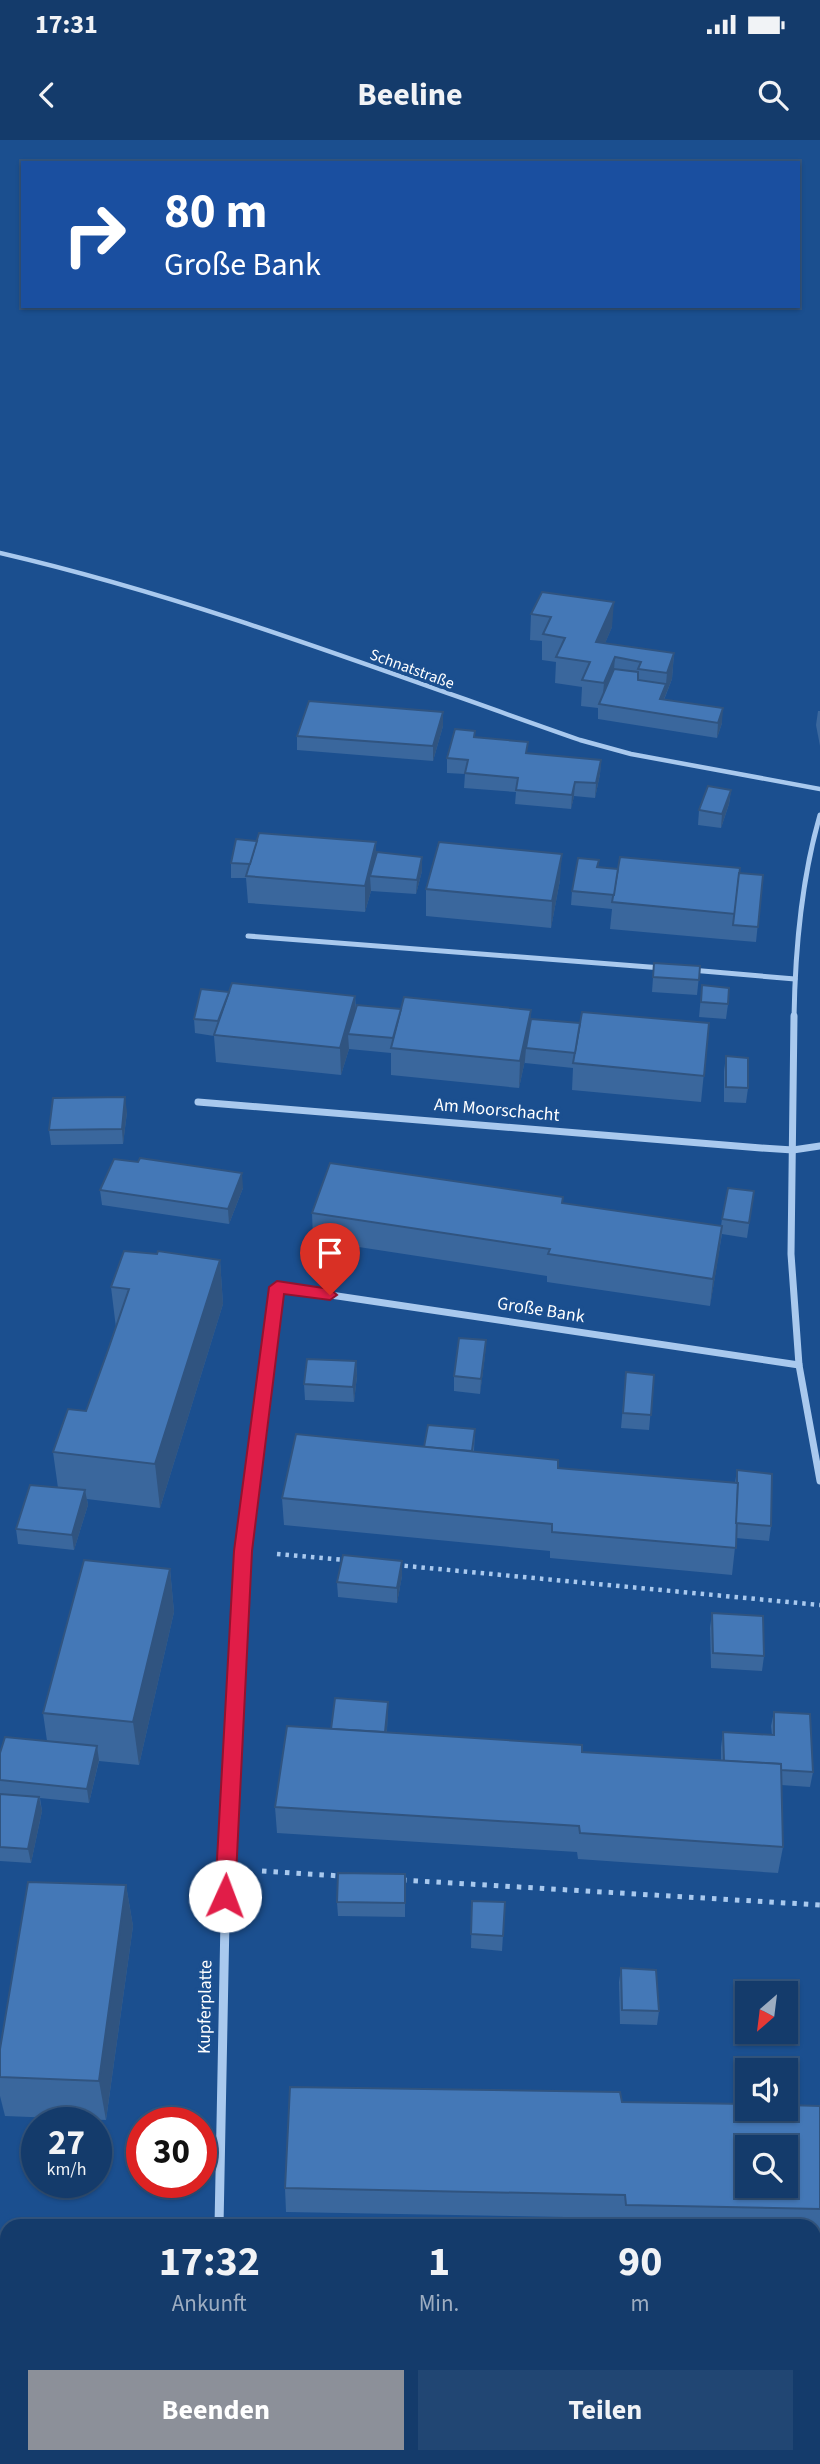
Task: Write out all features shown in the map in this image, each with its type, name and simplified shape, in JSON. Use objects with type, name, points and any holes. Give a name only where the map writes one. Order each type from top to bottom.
[{"type":"street","points":[[820,816],[813,839],[795,978],[791,1254],[799,1365],[820,1481]]},
{"type":"street","points":[[247,936],[672,969]]},
{"type":"street","points":[[685,970],[795,978]]},
{"type":"street","name":"Am Moorschacht","points":[[198,1102],[793,1150],[820,1146]]},
{"type":"street","name":"Große Bank","points":[[277,1287],[799,1365]]},
{"type":"street","name":"Kupferplatte","points":[[219,2219],[226,1869],[243,1551],[277,1287]]},
{"type":"lane","name":"Schnatstraße","points":[[0,553],[95,575],[197,606],[580,740],[631,754],[820,789]]},
{"type":"path","points":[[243,1551],[353,1561]]},
{"type":"path","points":[[394,1565],[820,1605]]},
{"type":"path","points":[[226,1869],[350,1877]]},
{"type":"path","points":[[391,1879],[820,1906]]},
{"type":"building","points":[[542,592],[614,602],[596,642],[674,653],[667,673],[638,669],[641,662],[615,657],[604,683],[582,680],[590,662],[556,657],[565,638],[543,634],[551,617],[531,614]]},
{"type":"building","points":[[614,669],[638,672],[638,680],[666,684],[660,699],[723,708],[718,723],[599,704]]},
{"type":"building","points":[[309,701],[443,712],[433,746],[297,736]]},
{"type":"building","points":[[455,729],[475,731],[474,737],[528,742],[526,753],[601,760],[596,783],[575,782],[572,795],[516,790],[518,778],[465,773],[468,760],[447,758]]},
{"type":"building","points":[[708,786],[731,790],[722,814],[699,810]]},
{"type":"building","points":[[259,833],[376,842],[365,886],[246,876]]},
{"type":"building","points":[[236,839],[257,841],[250,864],[231,863]]},
{"type":"building","points":[[439,842],[562,854],[552,901],[426,889]]},
{"type":"building","points":[[377,852],[422,857],[417,880],[370,876]]},
{"type":"building","points":[[620,857],[740,868],[735,914],[612,902]]},
{"type":"building","points":[[578,858],[599,860],[597,867],[618,869],[614,895],[572,891]]},
{"type":"building","points":[[739,873],[763,875],[758,927],[733,925]]},
{"type":"building","points":[[654,963],[700,966],[699,980],[653,977]]},
{"type":"building","points":[[232,983],[355,996],[340,1048],[214,1035]]},
{"type":"building","points":[[702,985],[729,988],[728,1004],[701,1002]]},
{"type":"building","points":[[201,989],[229,992],[218,1021],[194,1019]]},
{"type":"building","points":[[404,997],[531,1010],[520,1061],[391,1048]]},
{"type":"building","points":[[357,1005],[401,1009],[393,1038],[348,1034]]},
{"type":"building","points":[[582,1012],[709,1023],[704,1076],[573,1063]]},
{"type":"building","points":[[531,1019],[580,1023],[575,1053],[526,1048]]},
{"type":"building","points":[[726,1056],[748,1058],[748,1088],[726,1087]]},
{"type":"building","points":[[125,1097],[122,1129],[49,1130],[53,1098]]},
{"type":"building","points":[[140,1158],[242,1173],[228,1209],[100,1190],[114,1159],[138,1162]]},
{"type":"building","points":[[330,1163],[563,1197],[562,1203],[722,1226],[713,1279],[548,1254],[550,1249],[312,1213]]},
{"type":"building","points":[[728,1188],[754,1191],[749,1223],[722,1219]]},
{"type":"building","points":[[124,1251],[157,1254],[158,1251],[220,1260],[155,1464],[53,1452],[68,1409],[86,1411],[108,1350],[129,1289],[111,1287]]},
{"type":"building","points":[[459,1338],[486,1340],[481,1379],[454,1376]]},
{"type":"building","points":[[307,1359],[356,1361],[353,1387],[304,1384]]},
{"type":"building","points":[[626,1372],[654,1375],[651,1415],[623,1413]]},
{"type":"building","points":[[428,1425],[475,1429],[472,1451],[424,1447]]},
{"type":"building","points":[[296,1434],[558,1460],[558,1468],[738,1483],[736,1548],[552,1532],[552,1524],[282,1498]]},
{"type":"building","points":[[737,1470],[772,1474],[771,1526],[736,1523]]},
{"type":"building","points":[[30,1485],[85,1490],[72,1535],[16,1529]]},
{"type":"building","points":[[343,1555],[402,1561],[397,1588],[337,1582]]},
{"type":"building","points":[[84,1560],[170,1569],[133,1722],[43,1713]]},
{"type":"building","points":[[712,1613],[763,1616],[764,1656],[713,1653]]},
{"type":"building","points":[[335,1698],[388,1702],[385,1732],[331,1729]]},
{"type":"building","points":[[774,1712],[810,1714],[813,1772],[781,1770],[781,1764],[724,1761],[723,1732],[774,1735]]},
{"type":"building","points":[[287,1726],[582,1745],[582,1752],[781,1764],[783,1847],[580,1833],[579,1826],[275,1807]]},
{"type":"building","points":[[5,1737],[97,1746],[87,1789],[0,1780],[0,1753]]},
{"type":"building","points":[[0,1794],[39,1797],[28,1849],[0,1847]]},
{"type":"building","points":[[338,1873],[405,1874],[405,1903],[337,1902]]},
{"type":"building","points":[[28,1882],[126,1885],[99,2081],[0,2077],[0,2049]]},
{"type":"building","points":[[472,1901],[505,1902],[503,1936],[471,1934]]},
{"type":"building","points":[[621,1968],[656,1970],[659,2011],[622,2010]]},
{"type":"building","points":[[290,2087],[620,2092],[622,2102],[735,2104],[735,2121],[798,2121],[798,2105],[820,2106],[820,2209],[626,2205],[625,2195],[285,2188]]},
{"type":"route","points":[[225,1896],[243,1551],[277,1287],[330,1295]]}]
